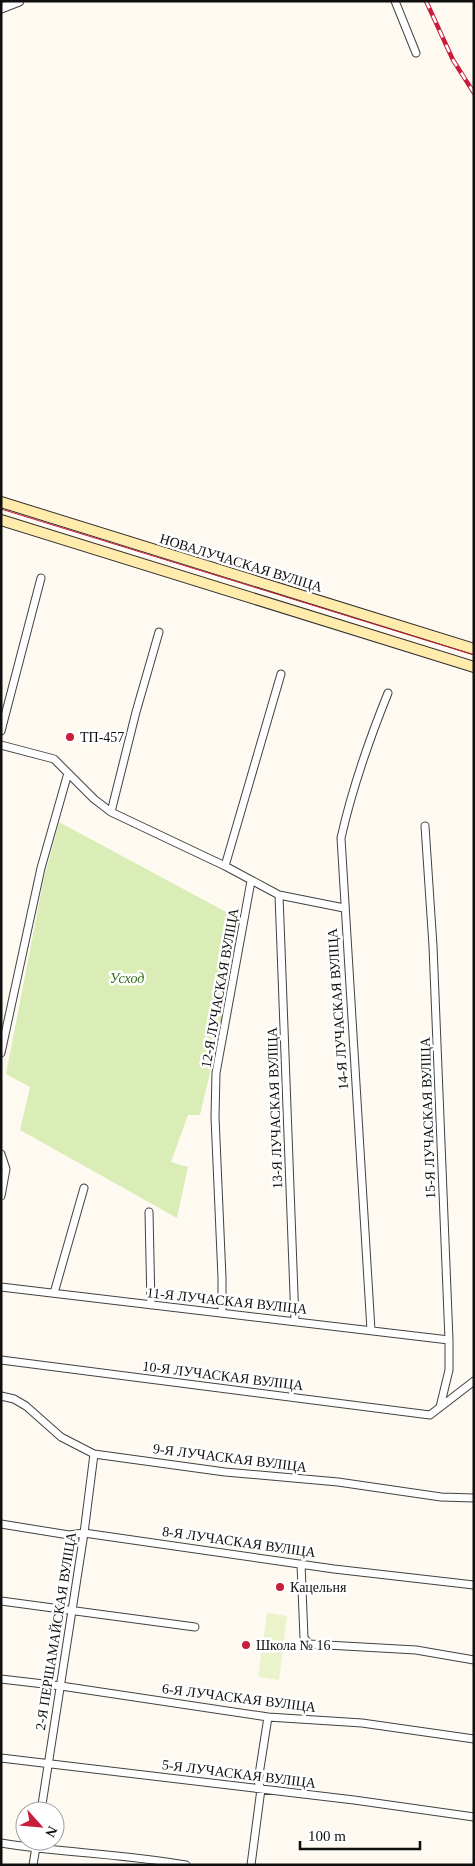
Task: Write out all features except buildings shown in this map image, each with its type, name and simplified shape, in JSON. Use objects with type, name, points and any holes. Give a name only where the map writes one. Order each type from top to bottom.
[{"type":"main road","name":"НОВАЛУЧАСКАЯ ВУЛІЦА","points":[[1,502],[474,649]]},
{"type":"main road","points":[[1,520],[474,667]]},
{"type":"street","points":[[1,8],[19,1]]},
{"type":"street","points":[[395,1],[416,53]]},
{"type":"street","points":[[1,731],[41,578]]},
{"type":"street","points":[[111,812],[136,712],[160,632]]},
{"type":"street","points":[[225,866],[281,674]]},
{"type":"street","name":"14-Я ЛУЧАСКАЯ ВУЛІЦА","points":[[371,1330],[341,838],[372,735],[388,693]]},
{"type":"street","points":[[1,745],[54,759],[94,799],[111,812],[225,866],[251,882],[279,895],[344,908]]},
{"type":"street","points":[[1,1052],[41,868],[68,773]]},
{"type":"street","name":"15-Я ЛУЧАСКАЯ ВУЛІЦА","points":[[425,826],[433,946],[450,1340],[449,1370],[440,1407]]},
{"type":"street","name":"12-Я ЛУЧАСКАЯ ВУЛІЦА","points":[[222,1313],[214,1117],[216,1073],[251,882]]},
{"type":"street","name":"13-Я ЛУЧАСКАЯ ВУЛІЦА","points":[[279,895],[295,1321]]},
{"type":"street","points":[[1,1154],[6,1169],[1,1196]]},
{"type":"street","points":[[54,1293],[84,1188]]},
{"type":"street","points":[[149,1212],[151,1305]]},
{"type":"street","name":"11-Я ЛУЧАСКАЯ ВУЛІЦА","points":[[1,1287],[450,1340]]},
{"type":"street","name":"10-Я ЛУЧАСКАЯ ВУЛІЦА","points":[[1,1360],[430,1415],[440,1407]]},
{"type":"street","points":[[440,1407],[474,1381]]},
{"type":"street","name":"9-Я ЛУЧАСКАЯ ВУЛІЦА","points":[[1,1396],[14,1399],[26,1406],[61,1437],[94,1454],[225,1472],[338,1482],[441,1497],[474,1498]]},
{"type":"street","name":"2-Я ПЕРШАМАЙСКАЯ ВУЛІЦА","points":[[43,1801],[84,1533],[94,1454]]},
{"type":"street","name":"8-Я ЛУЧАСКАЯ ВУЛІЦА","points":[[1,1524],[69,1535],[84,1533],[301,1564],[474,1585]]},
{"type":"street","points":[[301,1564],[304,1638],[308,1644],[416,1650],[474,1660]]},
{"type":"street","points":[[1,1601],[195,1627]]},
{"type":"street","name":"6-Я ЛУЧАСКАЯ ВУЛІЦА","points":[[1,1680],[61,1686],[268,1717],[362,1723],[474,1739]]},
{"type":"street","points":[[251,1865],[260,1789],[258,1781],[268,1717]]},
{"type":"street","name":"5-Я ЛУЧАСКАЯ ВУЛІЦА","points":[[1,1758],[354,1800],[474,1817]]},
{"type":"street","points":[[1,1843],[15,1844]]},
{"type":"street","points":[[65,1848],[146,1858],[186,1865]]},
{"type":"street","points":[[34,1865],[35,1851]]},
{"type":"green space","name":"Усход","points":[[59,822],[241,920],[219,1035],[200,1115],[188,1115],[171,1162],[188,1167],[177,1218],[20,1130],[30,1087],[6,1074],[44,878]]},
{"type":"green space","points":[[267,1613],[287,1616],[279,1680],[258,1677]]},
{"type":"tram line","points":[[1,509],[474,655]]},
{"type":"railway","points":[[426,1],[453,60],[474,93]]},
{"type":"place","name":"ТП-457","points":[[70,737]]},
{"type":"place","name":"Кацельня","points":[[280,1587]]},
{"type":"place","name":"Школа № 16","points":[[246,1645]]}]
